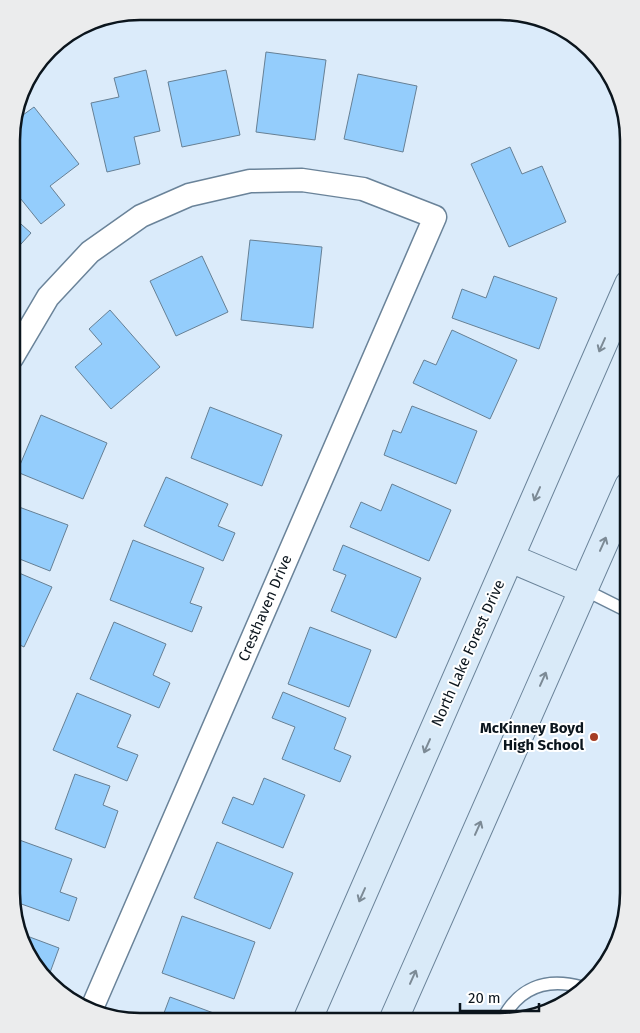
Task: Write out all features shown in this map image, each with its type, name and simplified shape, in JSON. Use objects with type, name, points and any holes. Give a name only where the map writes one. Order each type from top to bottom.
[{"type":"main road","name":"North Lake Forest Drive","points":[[311,1013],[620,305]]},
{"type":"main road","points":[[397,1013],[620,506]]},
{"type":"main road","points":[[510,558],[583,588]]},
{"type":"street","name":"Cresthaven Drive","points":[[20,344],[48,297],[90,252],[141,216],[189,195],[250,181],[302,180],[363,189],[435,218],[94,1004]]},
{"type":"lane","points":[[583,588],[620,607]]},
{"type":"lane","points":[[508,1013],[520,997],[536,986],[555,982],[576,986]]},
{"type":"building","points":[[266,52],[326,60],[315,140],[256,132]]},
{"type":"building","points":[[146,70],[160,131],[134,137],[140,164],[107,172],[91,103],[119,97],[114,78]]},
{"type":"building","points":[[226,70],[240,135],[182,147],[168,82]]},
{"type":"building","points":[[358,74],[417,86],[403,152],[344,139]]},
{"type":"building","points":[[34,107],[79,164],[50,186],[65,205],[41,224],[20,198],[20,140],[23,115]]},
{"type":"building","points":[[510,147],[522,174],[542,166],[566,222],[509,247],[471,164]]},
{"type":"building","points":[[20,223],[31,233],[20,245]]},
{"type":"building","points":[[250,240],[322,247],[313,328],[241,320]]},
{"type":"building","points":[[202,256],[228,312],[176,336],[150,281]]},
{"type":"building","points":[[494,276],[557,298],[539,349],[452,318],[462,289],[486,298]]},
{"type":"building","points":[[110,310],[160,367],[111,409],[75,367],[102,344],[89,329]]},
{"type":"building","points":[[452,330],[517,360],[490,419],[413,383],[424,360],[436,365]]},
{"type":"building","points":[[412,406],[477,431],[456,484],[384,455],[393,430],[401,433]]},
{"type":"building","points":[[210,407],[282,435],[262,486],[191,458]]},
{"type":"building","points":[[41,415],[107,443],[83,499],[20,473],[20,465]]},
{"type":"building","points":[[166,477],[228,504],[218,526],[235,533],[223,561],[144,526]]},
{"type":"building","points":[[392,484],[451,510],[429,561],[350,527],[361,502],[381,511]]},
{"type":"building","points":[[20,507],[68,525],[50,571],[20,559]]},
{"type":"building","points":[[133,540],[204,568],[190,603],[202,607],[192,632],[110,600]]},
{"type":"building","points":[[343,545],[421,578],[396,638],[331,611],[346,575],[333,570]]},
{"type":"building","points":[[20,573],[52,587],[24,647],[20,645]]},
{"type":"building","points":[[114,622],[166,644],[153,675],[170,683],[159,708],[90,679]]},
{"type":"building","points":[[310,627],[371,650],[349,707],[288,684]]},
{"type":"building","points":[[283,692],[346,718],[334,749],[351,756],[340,782],[282,759],[295,727],[272,718]]},
{"type":"building","points":[[77,693],[131,715],[117,747],[138,755],[127,781],[53,750]]},
{"type":"building","points":[[75,774],[110,786],[103,805],[118,811],[105,848],[55,829]]},
{"type":"building","points":[[264,778],[305,795],[283,848],[222,823],[233,797],[253,805]]},
{"type":"building","points":[[20,840],[72,859],[60,892],[77,898],[69,921],[20,904]]},
{"type":"building","points":[[217,842],[293,873],[270,929],[194,898]]},
{"type":"building","points":[[182,916],[255,942],[234,999],[162,973]]},
{"type":"building","points":[[28,936],[59,948],[50,972],[36,953]]},
{"type":"building","points":[[170,997],[214,1013],[164,1013]]},
{"type":"place","name":"McKinney Boyd High School","points":[[594,737]]}]
